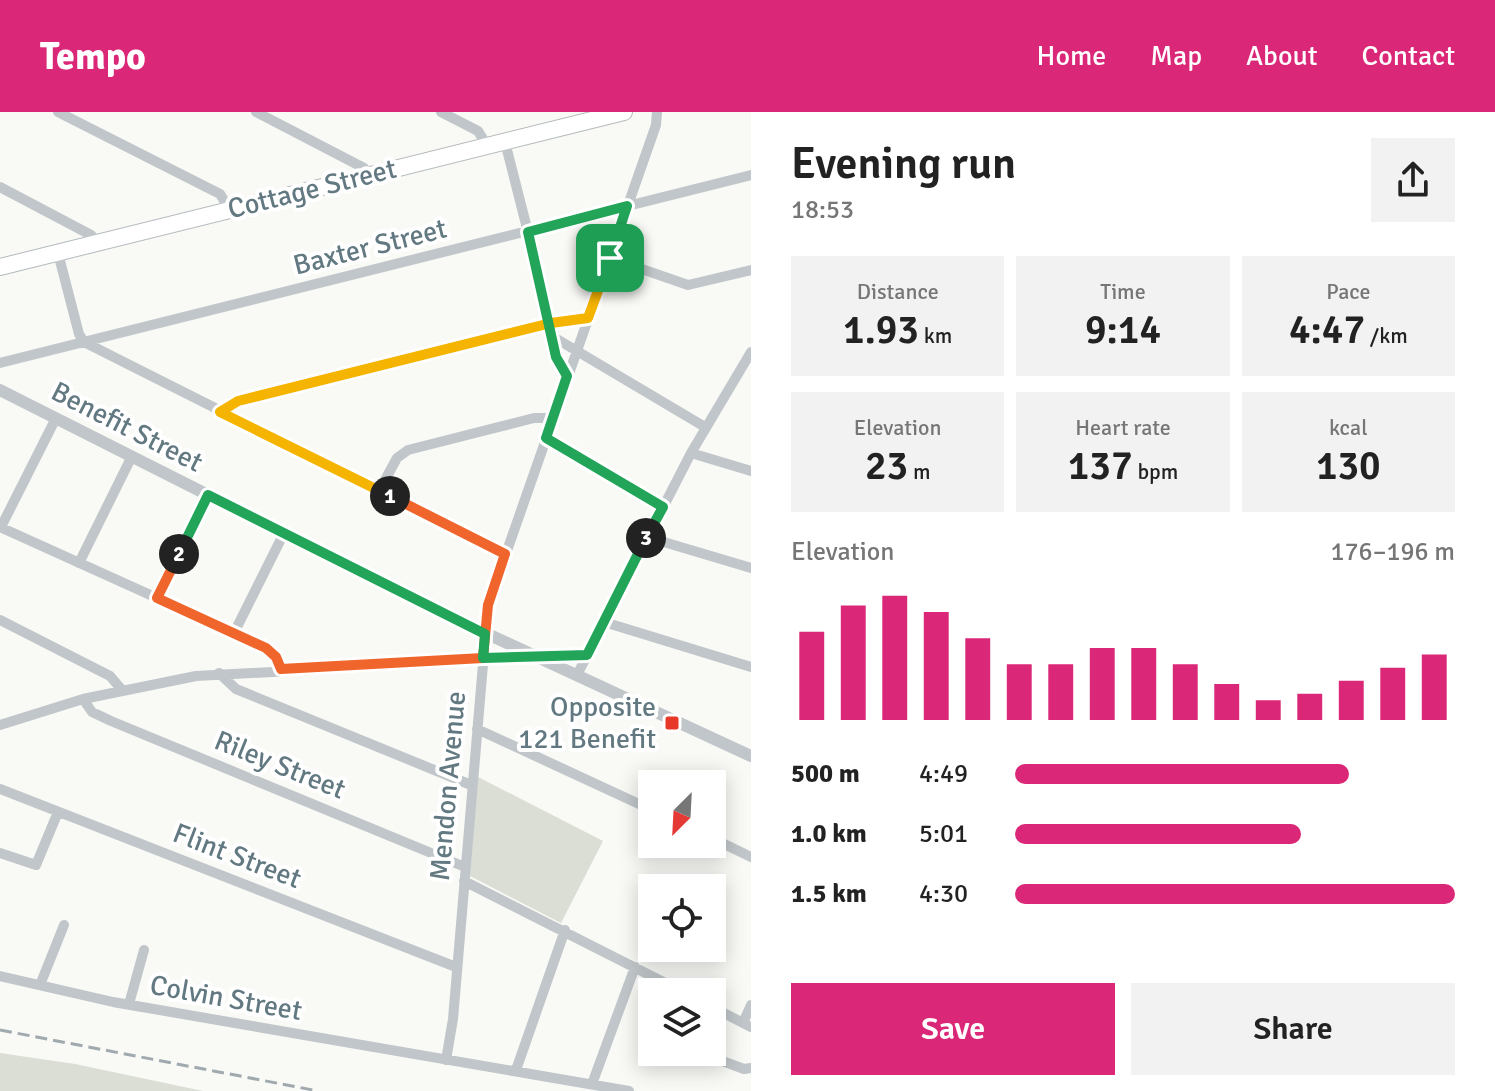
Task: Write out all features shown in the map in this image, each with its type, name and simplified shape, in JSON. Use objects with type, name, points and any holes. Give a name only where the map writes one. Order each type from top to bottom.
[{"type":"main road","name":"Cottage Street","points":[[0,267],[624,112]]},
{"type":"street","points":[[58,112],[220,194],[230,210]]},
{"type":"street","points":[[256,112],[364,168],[368,174]]},
{"type":"street","points":[[441,112],[478,131],[488,147]]},
{"type":"street","name":"Mendon Avenue","points":[[446,1060],[491,596],[610,258],[657,112]]},
{"type":"street","points":[[505,142],[555,338],[556,357],[567,376]]},
{"type":"street","name":"Baxter Street","points":[[0,363],[751,175]]},
{"type":"street","points":[[0,187],[91,235],[99,243]]},
{"type":"street","points":[[58,253],[79,334],[84,342],[505,554]]},
{"type":"street","points":[[610,258],[688,285],[751,270]]},
{"type":"street","points":[[220,412],[238,401],[551,323],[588,318]]},
{"type":"street","points":[[555,338],[705,427]]},
{"type":"street","points":[[577,675],[705,427],[751,352]]},
{"type":"street","name":"Benefit Street","points":[[0,390],[485,634],[751,756]]},
{"type":"street","points":[[56,418],[0,527],[272,652],[281,669]]},
{"type":"street","points":[[379,491],[397,458],[408,450],[534,418],[553,418]]},
{"type":"street","points":[[546,438],[663,507]]},
{"type":"street","points":[[691,453],[751,471]]},
{"type":"street","points":[[79,563],[132,456]]},
{"type":"street","points":[[157,598],[208,495]]},
{"type":"street","points":[[234,633],[284,533]]},
{"type":"street","points":[[647,537],[751,568]]},
{"type":"street","points":[[0,620],[110,676],[122,690]]},
{"type":"street","points":[[604,622],[751,667]]},
{"type":"street","points":[[0,725],[83,699],[219,673],[587,655]]},
{"type":"street","points":[[219,673],[236,689],[471,785]]},
{"type":"street","name":"Riley Street","points":[[83,699],[87,707],[104,718],[465,867]]},
{"type":"street","points":[[477,729],[638,804]]},
{"type":"street","name":"Flint Street","points":[[0,789],[456,967]]},
{"type":"street","points":[[0,853],[36,865],[58,812]]},
{"type":"street","points":[[726,845],[751,857]]},
{"type":"street","points":[[464,881],[656,978]]},
{"type":"street","points":[[40,985],[64,925]]},
{"type":"street","points":[[516,1070],[565,930]]},
{"type":"street","points":[[129,1004],[144,950]]},
{"type":"street","points":[[592,1084],[635,967]]},
{"type":"street","name":"Colvin Street","points":[[0,976],[129,1004],[629,1091]]},
{"type":"street","points":[[726,1014],[747,1025],[751,1005]]},
{"type":"street","points":[[726,1062],[744,1069],[751,1068]]},
{"type":"shaded area","points":[[478,777],[603,841],[561,923],[470,876]]},
{"type":"shaded area","points":[[0,1053],[75,1064],[203,1091],[0,1091]]},
{"type":"railway","points":[[0,1030],[318,1091]]},
{"type":"place","name":"Opposite 121 Benefit","points":[[672,723]]},
{"type":"route","points":[[610,258],[588,318],[551,323],[238,401],[220,412],[505,554],[488,605],[483,658],[281,669],[276,657],[266,648],[157,598],[208,495],[485,634],[483,658],[587,655],[663,507],[546,438],[567,376],[556,357],[555,338],[551,323],[528,232],[627,206],[610,258]]}]
